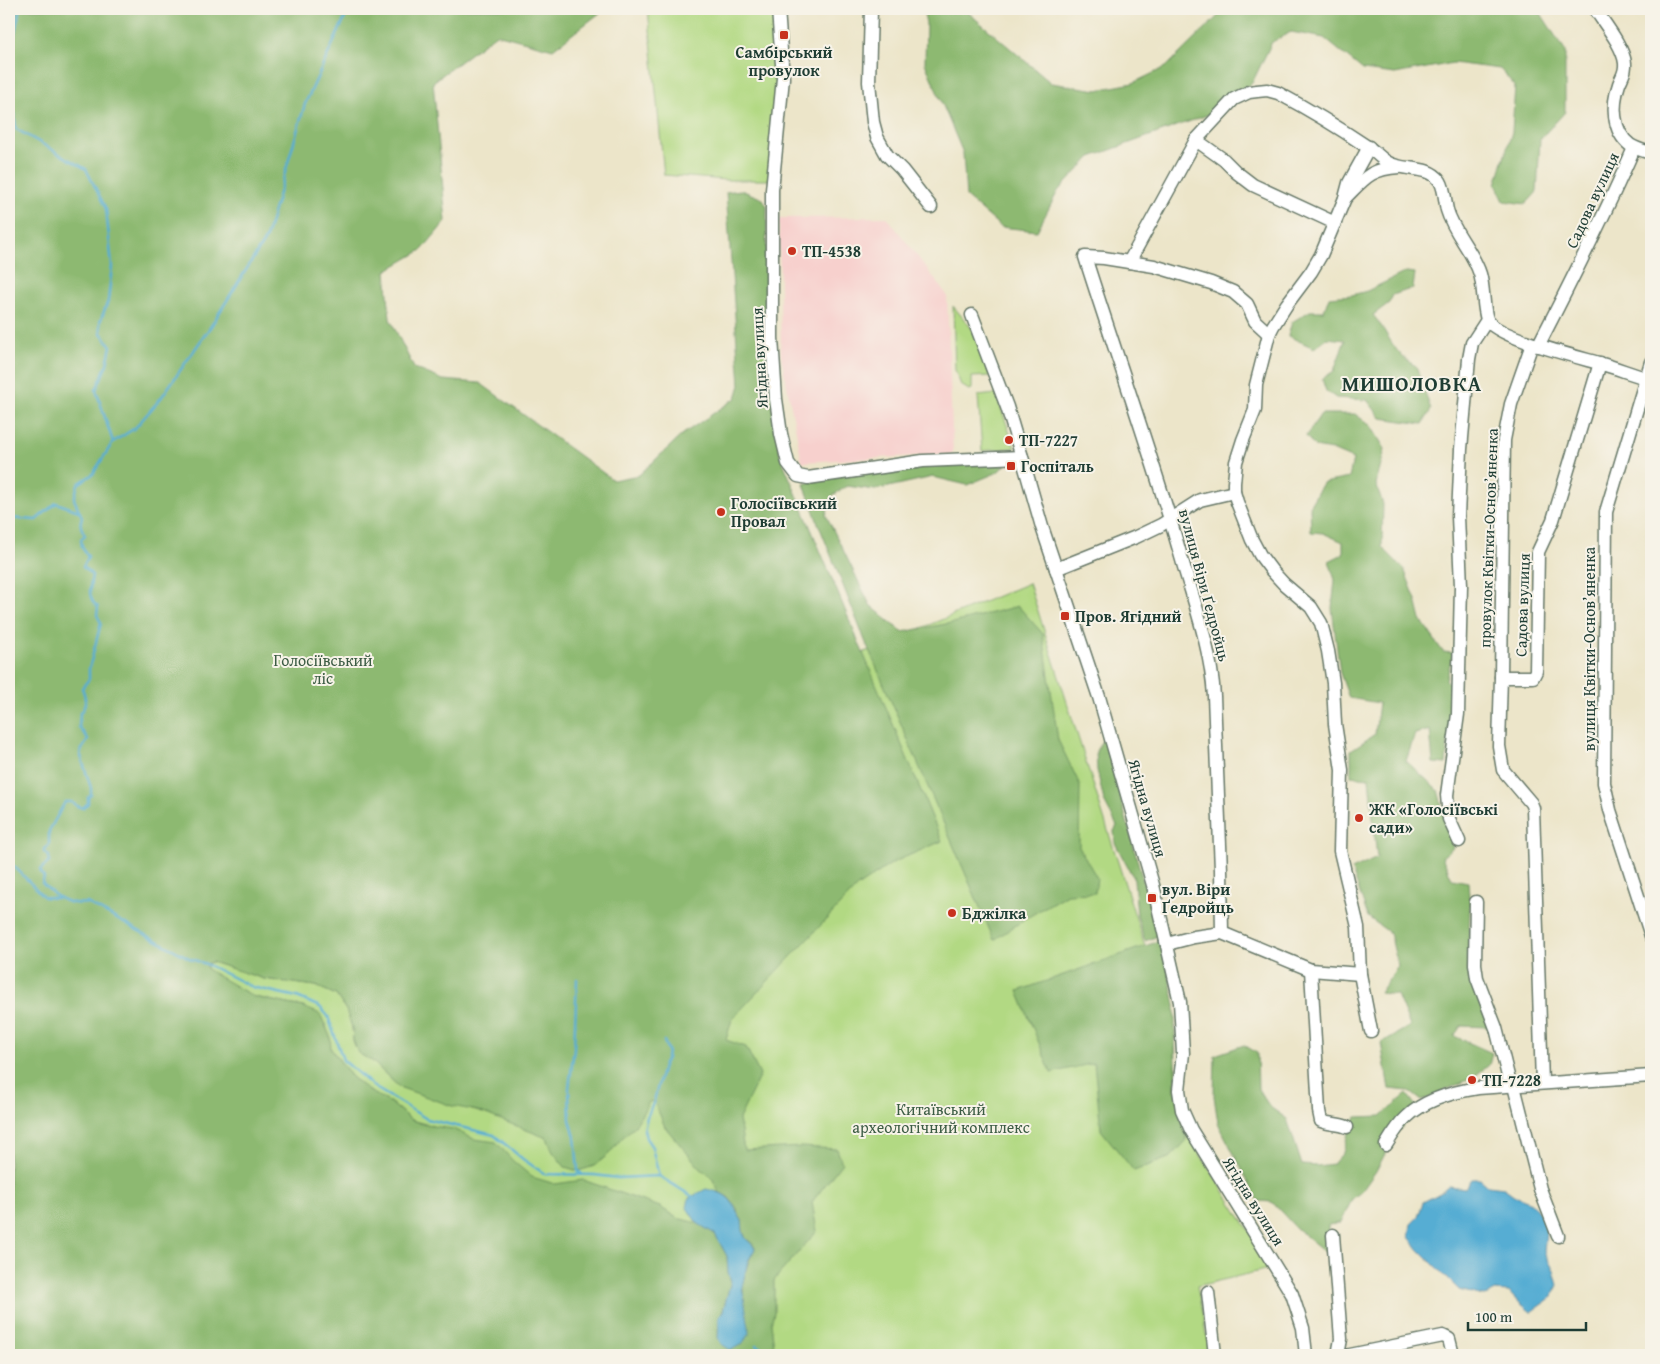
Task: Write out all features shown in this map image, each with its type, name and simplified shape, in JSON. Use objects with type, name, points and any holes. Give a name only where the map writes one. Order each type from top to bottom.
[{"type":"street","name":"Ягідна вулиця","points":[[778,9],[783,78],[772,190],[772,338],[776,399],[781,434],[788,463],[798,476],[808,478],[923,461],[1022,456]]},
{"type":"street","points":[[870,9],[870,82],[873,122],[877,137],[887,154],[931,207]]},
{"type":"street","points":[[1595,9],[1621,50],[1625,60],[1626,71],[1619,84],[1616,97],[1617,131],[1634,148],[1651,153]]},
{"type":"street","points":[[1269,334],[1255,321],[1247,304],[1233,292],[1154,266],[1129,262],[1196,140],[1234,99],[1249,92],[1267,90],[1278,93],[1369,147],[1388,163],[1420,169],[1430,173],[1440,181],[1447,211],[1453,225],[1471,252],[1480,275],[1487,320],[1494,327],[1535,345],[1646,378]]},
{"type":"street","points":[[1196,140],[1224,160],[1253,185],[1335,223]]},
{"type":"street","points":[[1369,147],[1349,183],[1335,223],[1316,264],[1287,304],[1269,334],[1256,385],[1255,410],[1236,462],[1234,492],[1252,540],[1260,555],[1284,584],[1311,606],[1321,623],[1333,683],[1335,724],[1341,758],[1340,851],[1358,927],[1360,974],[1371,1030]]},
{"type":"street","name":"Садова вулиця","points":[[1535,345],[1581,263],[1634,148]]},
{"type":"street","points":[[1345,198],[1370,173],[1386,168],[1402,167]]},
{"type":"street","name":"вулиця Віри Ґедройць","points":[[1129,262],[1085,257],[1170,518],[1208,651],[1213,676],[1222,933]]},
{"type":"street","name":"Ягідна вулиця","points":[[972,315],[1007,407],[1042,527],[1104,714],[1153,885],[1180,1002],[1183,1053],[1179,1090],[1182,1110],[1191,1130],[1292,1294],[1303,1328],[1306,1355]]},
{"type":"street","points":[[1459,841],[1449,819],[1447,795],[1458,714],[1461,586],[1458,516],[1461,449],[1472,343],[1487,320]]},
{"type":"street","name":"провулок Квітки-Основʼяненка","points":[[1501,677],[1504,440],[1511,404],[1535,345]]},
{"type":"street","name":"вулиця Квітки-Основ’яненка","points":[[1651,362],[1606,512],[1604,783],[1610,810],[1651,936]]},
{"type":"street","name":"Садова вулиця","points":[[1542,1083],[1533,808],[1531,803],[1503,770],[1500,746],[1501,677],[1533,677],[1536,671],[1538,552],[1553,520],[1600,363]]},
{"type":"street","points":[[1056,568],[1136,537],[1200,500],[1234,492]]},
{"type":"street","points":[[1476,902],[1475,964],[1477,978],[1496,1028],[1509,1080],[1514,1086],[1540,1189],[1558,1236]]},
{"type":"street","points":[[1167,944],[1194,937],[1222,933],[1311,970],[1360,974]]},
{"type":"street","points":[[1311,970],[1321,1121],[1330,1124],[1339,1123],[1347,1127]]},
{"type":"street","points":[[1386,1145],[1397,1127],[1407,1116],[1423,1105],[1459,1091],[1542,1083],[1651,1076]]},
{"type":"street","points":[[1333,1235],[1341,1339],[1338,1355]]},
{"type":"street","points":[[1208,1292],[1215,1355]]},
{"type":"street","points":[[1350,1355],[1443,1336],[1449,1339],[1454,1355]]},
{"type":"shaded area","points":[[887,217],[947,295],[953,454],[802,462],[781,355],[779,218]]},
{"type":"green space","name":"Голосіївський ліс","points":[[9,9],[605,9],[553,49],[496,34],[433,82],[446,221],[422,250],[386,271],[390,319],[414,368],[443,380],[480,383],[613,480],[639,475],[683,434],[736,398],[740,385],[726,192],[741,190],[763,199],[767,206],[765,339],[780,455],[942,841],[894,862],[857,887],[732,1019],[726,1040],[746,1047],[760,1075],[739,1119],[744,1150],[801,1147],[837,1149],[842,1163],[812,1202],[817,1231],[774,1280],[774,1313],[771,1323],[775,1355],[9,1355]],"holes":[[[212,962],[264,979],[316,986],[336,995],[346,1010],[358,1053],[372,1061],[399,1087],[452,1106],[478,1111],[547,1138],[553,1152],[565,1167],[578,1171],[594,1166],[609,1154],[635,1126],[649,1102],[654,1101],[665,1127],[700,1168],[712,1178],[719,1192],[728,1197],[737,1208],[746,1239],[755,1248],[745,1274],[744,1300],[718,1338],[719,1317],[723,1311],[731,1281],[728,1272],[727,1256],[715,1234],[697,1223],[677,1218],[660,1207],[583,1180],[555,1184],[532,1177],[513,1161],[496,1142],[474,1139],[453,1129],[426,1125],[411,1120],[391,1103],[367,1090],[351,1076],[331,1049],[330,1036],[320,1014],[303,1007],[254,997],[208,970],[206,964]]]},
{"type":"green space","points":[[648,9],[775,9],[778,78],[769,180],[726,180],[664,175]]},
{"type":"green space","points":[[923,9],[964,9],[1051,83],[1097,90],[1133,83],[1166,67],[1219,15],[1233,9],[1538,9],[1565,51],[1565,112],[1540,139],[1537,192],[1526,204],[1504,201],[1496,184],[1512,132],[1515,86],[1500,69],[1453,63],[1395,74],[1363,70],[1324,38],[1291,32],[1272,42],[1252,83],[1213,113],[1091,157],[1058,191],[1037,231],[1001,227],[966,197],[963,153],[925,63],[926,23]]},
{"type":"green space","points":[[1406,272],[1415,273],[1413,288],[1393,295],[1389,303],[1373,315],[1402,356],[1416,366],[1431,410],[1423,424],[1381,418],[1367,400],[1336,398],[1326,391],[1322,379],[1334,371],[1345,340],[1327,338],[1314,348],[1288,336],[1292,322],[1310,311],[1324,311],[1329,297],[1352,295],[1367,291]]},
{"type":"green space","points":[[953,306],[973,330],[990,376],[972,377],[972,389],[969,390],[961,385],[955,370]]},
{"type":"green space","points":[[996,394],[1015,448],[982,451],[978,396]]},
{"type":"green space","points":[[1321,414],[1355,414],[1371,426],[1385,449],[1376,484],[1383,504],[1382,547],[1404,569],[1416,600],[1421,620],[1443,652],[1453,653],[1446,680],[1453,687],[1446,764],[1433,763],[1430,730],[1415,734],[1406,761],[1438,790],[1453,848],[1442,857],[1452,879],[1468,882],[1470,908],[1468,955],[1488,1027],[1461,1026],[1454,1036],[1492,1053],[1489,1065],[1472,1078],[1422,1101],[1409,1091],[1389,1089],[1381,1043],[1410,1026],[1397,995],[1380,993],[1398,966],[1390,933],[1368,917],[1352,870],[1377,858],[1369,778],[1351,776],[1351,750],[1375,734],[1379,703],[1349,698],[1340,673],[1332,608],[1335,580],[1329,561],[1343,554],[1343,542],[1323,533],[1311,532],[1310,505],[1323,483],[1349,478],[1353,459],[1332,450],[1315,447],[1306,436]]},
{"type":"green space","points":[[955,463],[1006,465],[996,473],[967,485],[933,477],[875,490],[847,486],[832,496],[826,515],[870,605],[902,632],[957,622],[1018,606],[1043,634],[1058,740],[1080,785],[1079,847],[1097,878],[1095,893],[1067,894],[994,940],[866,643],[804,484],[823,478]]},
{"type":"green space","name":"Китаївський археологічний комплекс","points":[[1029,583],[1175,1041],[1179,1121],[1273,1268],[1197,1286],[1210,1355],[70,1355],[433,1126],[411,1120],[391,1103],[367,1090],[351,1076],[331,1049],[326,1025],[303,1007],[254,997],[213,974],[208,970],[206,964],[212,962],[264,979],[316,986],[336,995],[346,1010],[358,1053],[372,1061],[399,1087],[482,1113],[848,659]]},
{"type":"green space","points":[[1104,737],[1158,936],[1145,941],[1137,916],[1134,879],[1115,843],[1114,831],[1117,826],[1104,801],[1097,770],[1096,751]]},
{"type":"green space","points":[[1162,940],[1175,1005],[1175,1090],[1187,1140],[1171,1157],[1134,1171],[1101,1130],[1094,1063],[1051,1073],[1018,991]]},
{"type":"green space","points":[[1244,1045],[1257,1053],[1258,1089],[1270,1107],[1287,1119],[1302,1165],[1333,1164],[1343,1153],[1350,1125],[1357,1117],[1381,1116],[1407,1094],[1418,1109],[1386,1145],[1385,1154],[1376,1171],[1362,1191],[1352,1199],[1341,1223],[1328,1225],[1329,1255],[1297,1229],[1272,1202],[1258,1201],[1218,1123],[1214,1096],[1215,1055]]},
{"type":"water","points":[[1472,1179],[1480,1179],[1488,1186],[1504,1188],[1515,1196],[1531,1203],[1547,1222],[1544,1252],[1554,1271],[1558,1285],[1552,1297],[1531,1312],[1509,1292],[1494,1291],[1489,1295],[1483,1296],[1459,1290],[1419,1250],[1409,1237],[1411,1224],[1418,1217],[1423,1202],[1449,1186],[1465,1188]]},
{"type":"water","points":[[706,1189],[723,1194],[733,1203],[742,1220],[745,1237],[755,1249],[748,1261],[742,1287],[750,1333],[742,1344],[731,1350],[721,1344],[718,1338],[719,1317],[723,1311],[731,1281],[728,1272],[727,1256],[715,1234],[697,1223],[687,1208],[689,1198]]},
{"type":"waterway","points":[[9,58],[20,9]]},
{"type":"waterway","points":[[349,9],[305,104],[266,238],[211,326],[161,398],[135,428],[113,442],[93,474],[78,484],[74,499],[82,517],[81,526],[85,535],[81,539],[82,547],[88,557],[83,567],[92,575],[91,597],[98,607],[97,615],[101,623],[89,669],[89,679],[82,688],[85,701],[80,713],[79,727],[88,739],[80,753],[91,788],[91,795],[88,797],[88,803],[83,808],[71,802],[65,802],[49,831],[49,845],[44,849],[44,852],[49,856],[49,862],[40,870],[44,878],[42,883],[68,902],[87,903],[191,959],[206,964],[252,987],[297,997],[320,1007],[328,1016],[343,1060],[374,1087],[427,1119],[494,1135],[524,1160],[545,1174],[594,1175],[618,1178],[659,1176],[695,1198]]},
{"type":"waterway","points":[[9,71],[16,129],[86,169],[106,209],[112,266],[108,301],[100,322],[101,333],[111,346],[107,364],[96,390],[113,442]]},
{"type":"waterway","points":[[9,518],[36,520],[56,503],[79,511]]},
{"type":"waterway","points":[[9,861],[44,897],[57,898]]},
{"type":"waterway","points":[[577,979],[574,1048],[569,1088],[570,1120],[575,1137],[578,1171],[582,1174]]},
{"type":"waterway","points":[[659,1176],[652,1147],[646,1138],[644,1130],[667,1058],[668,1051],[664,1041]]},
{"type":"waterway","points":[[757,1345],[771,1355]]},
{"type":"place","name":"Самбірський провулок","points":[[784,35]]},
{"type":"place","name":"ТП-4538","points":[[792,251]]},
{"type":"place","name":"ТП-7227","points":[[1009,440]]},
{"type":"place","name":"Госпіталь","points":[[1011,466]]},
{"type":"place","name":"Голосіївський Провал","points":[[721,512]]},
{"type":"place","name":"Пров. Ягідний","points":[[1065,616]]},
{"type":"place","name":"ЖК «Голосіївські сади»","points":[[1359,818]]},
{"type":"place","name":"вул. Віри Ґедройць","points":[[1152,898]]},
{"type":"place","name":"Бджілка","points":[[952,913]]},
{"type":"place","name":"ТП-7228","points":[[1472,1080]]},
{"type":"district","name":"МИШОЛОВКА","points":[[1412,383]]}]
